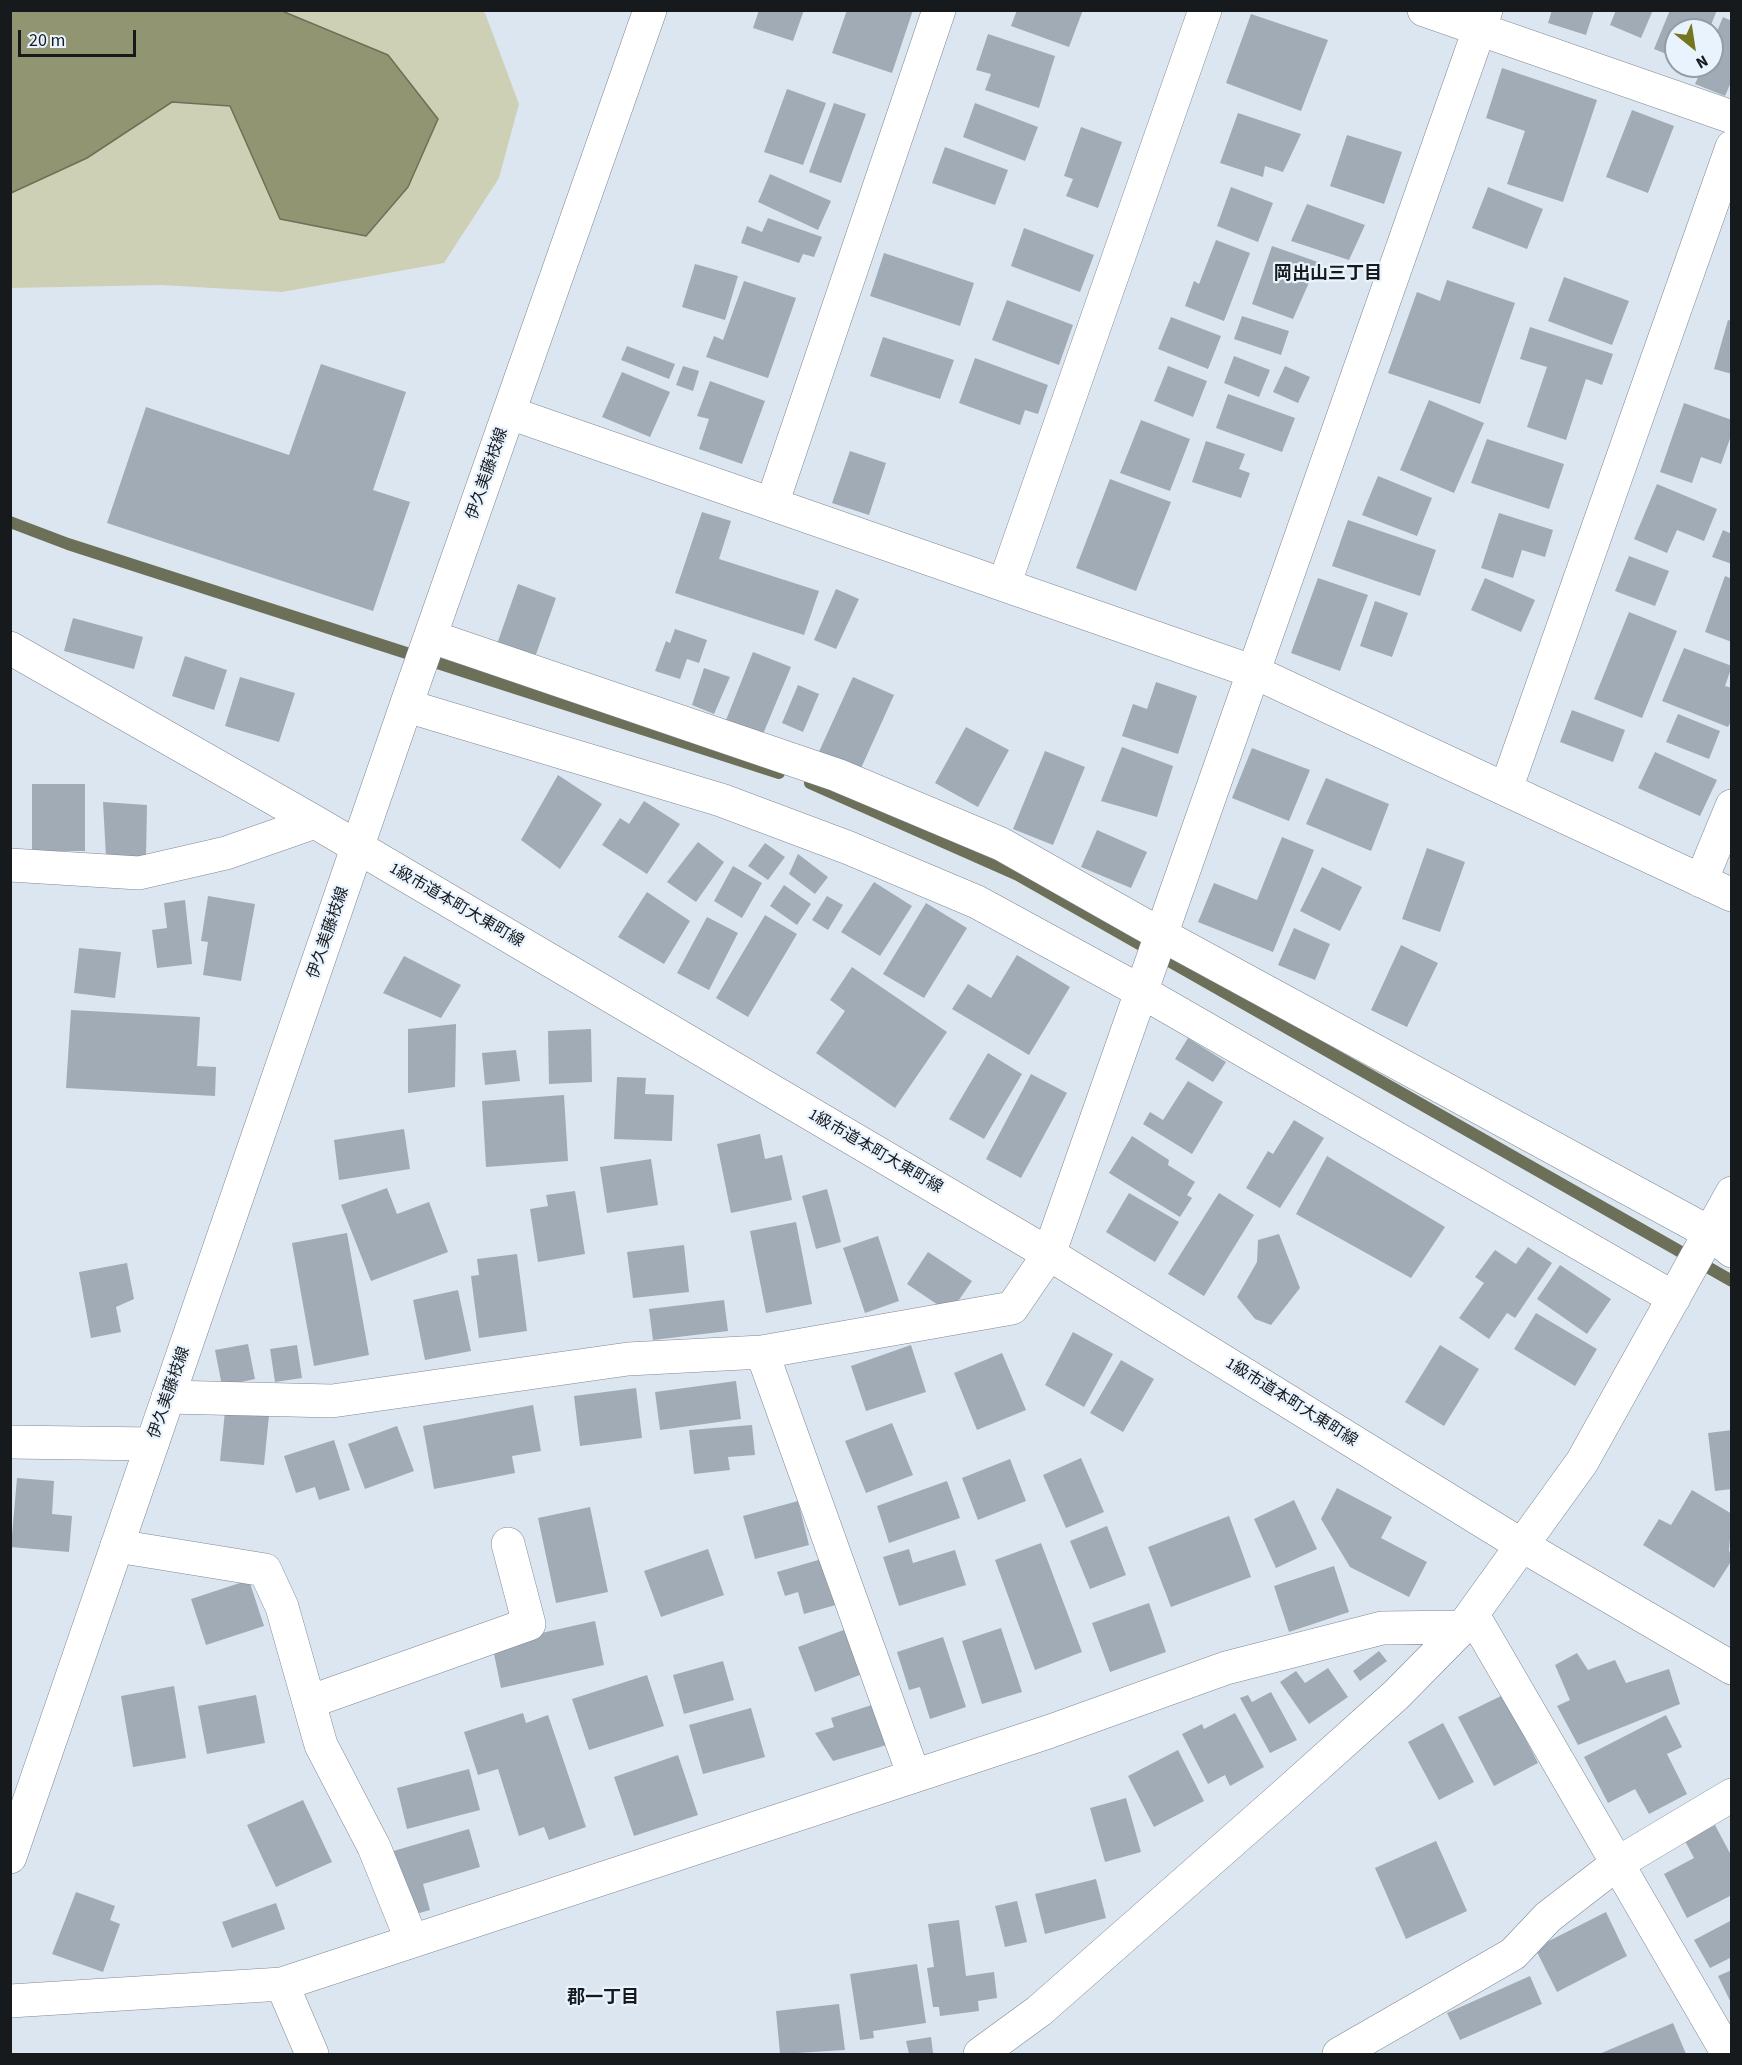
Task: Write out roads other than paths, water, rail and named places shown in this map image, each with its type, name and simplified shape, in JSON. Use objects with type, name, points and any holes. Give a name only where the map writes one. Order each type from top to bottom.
[{"type":"street","name":"伊久美藤枝線","points":[[10,1857],[408,702],[650,10]]},
{"type":"street","points":[[772,504],[939,10]]},
{"type":"street","points":[[1004,585],[1205,10]]},
{"type":"street","points":[[1424,10],[1482,20],[1731,117]]},
{"type":"street","points":[[168,1397],[332,1401],[628,1359],[762,1352],[1012,1308],[1049,1254],[1482,20]]},
{"type":"street","points":[[1506,789],[1731,147]]},
{"type":"street","points":[[510,413],[1254,672],[1731,895]]},
{"type":"street","points":[[430,641],[837,775],[1001,844],[1715,1242]]},
{"type":"street","name":"1級市道本町大東町線","points":[[10,648],[315,822],[1049,1254],[1523,1546],[1731,1668]]},
{"type":"street","points":[[408,702],[721,800],[849,848],[977,902],[1142,992],[1676,1294]]},
{"type":"street","points":[[1701,881],[1731,806]]},
{"type":"street","points":[[10,866],[139,873],[226,853],[315,822]]},
{"type":"street","points":[[980,2055],[1039,2011],[1279,1800],[1396,1695],[1468,1621],[1582,1462],[1676,1294],[1715,1242],[1731,1193]]},
{"type":"street","points":[[762,1352],[914,1776]]},
{"type":"street","points":[[10,1442],[152,1444]]},
{"type":"street","points":[[309,1702],[530,1624],[508,1544]]},
{"type":"street","points":[[117,1546],[266,1570],[282,1607],[321,1745],[374,1847],[412,1941]]},
{"type":"street","points":[[10,2001],[282,1984],[1048,1732],[1226,1668],[1382,1628],[1468,1621]]},
{"type":"street","points":[[1468,1621],[1618,1863],[1728,2055]]},
{"type":"street","points":[[1339,2055],[1513,1954],[1548,1917],[1618,1863],[1731,1795]]},
{"type":"street","points":[[282,1984],[312,2055]]},
{"type":"waterway","points":[[10,522],[68,544],[779,773]]},
{"type":"waterway","points":[[810,783],[1018,875],[1732,1281]]},
{"type":"district","name":"岡出山三丁目","points":[[1328,275]]},
{"type":"district","name":"郡一丁目","points":[[603,1999]]}]
